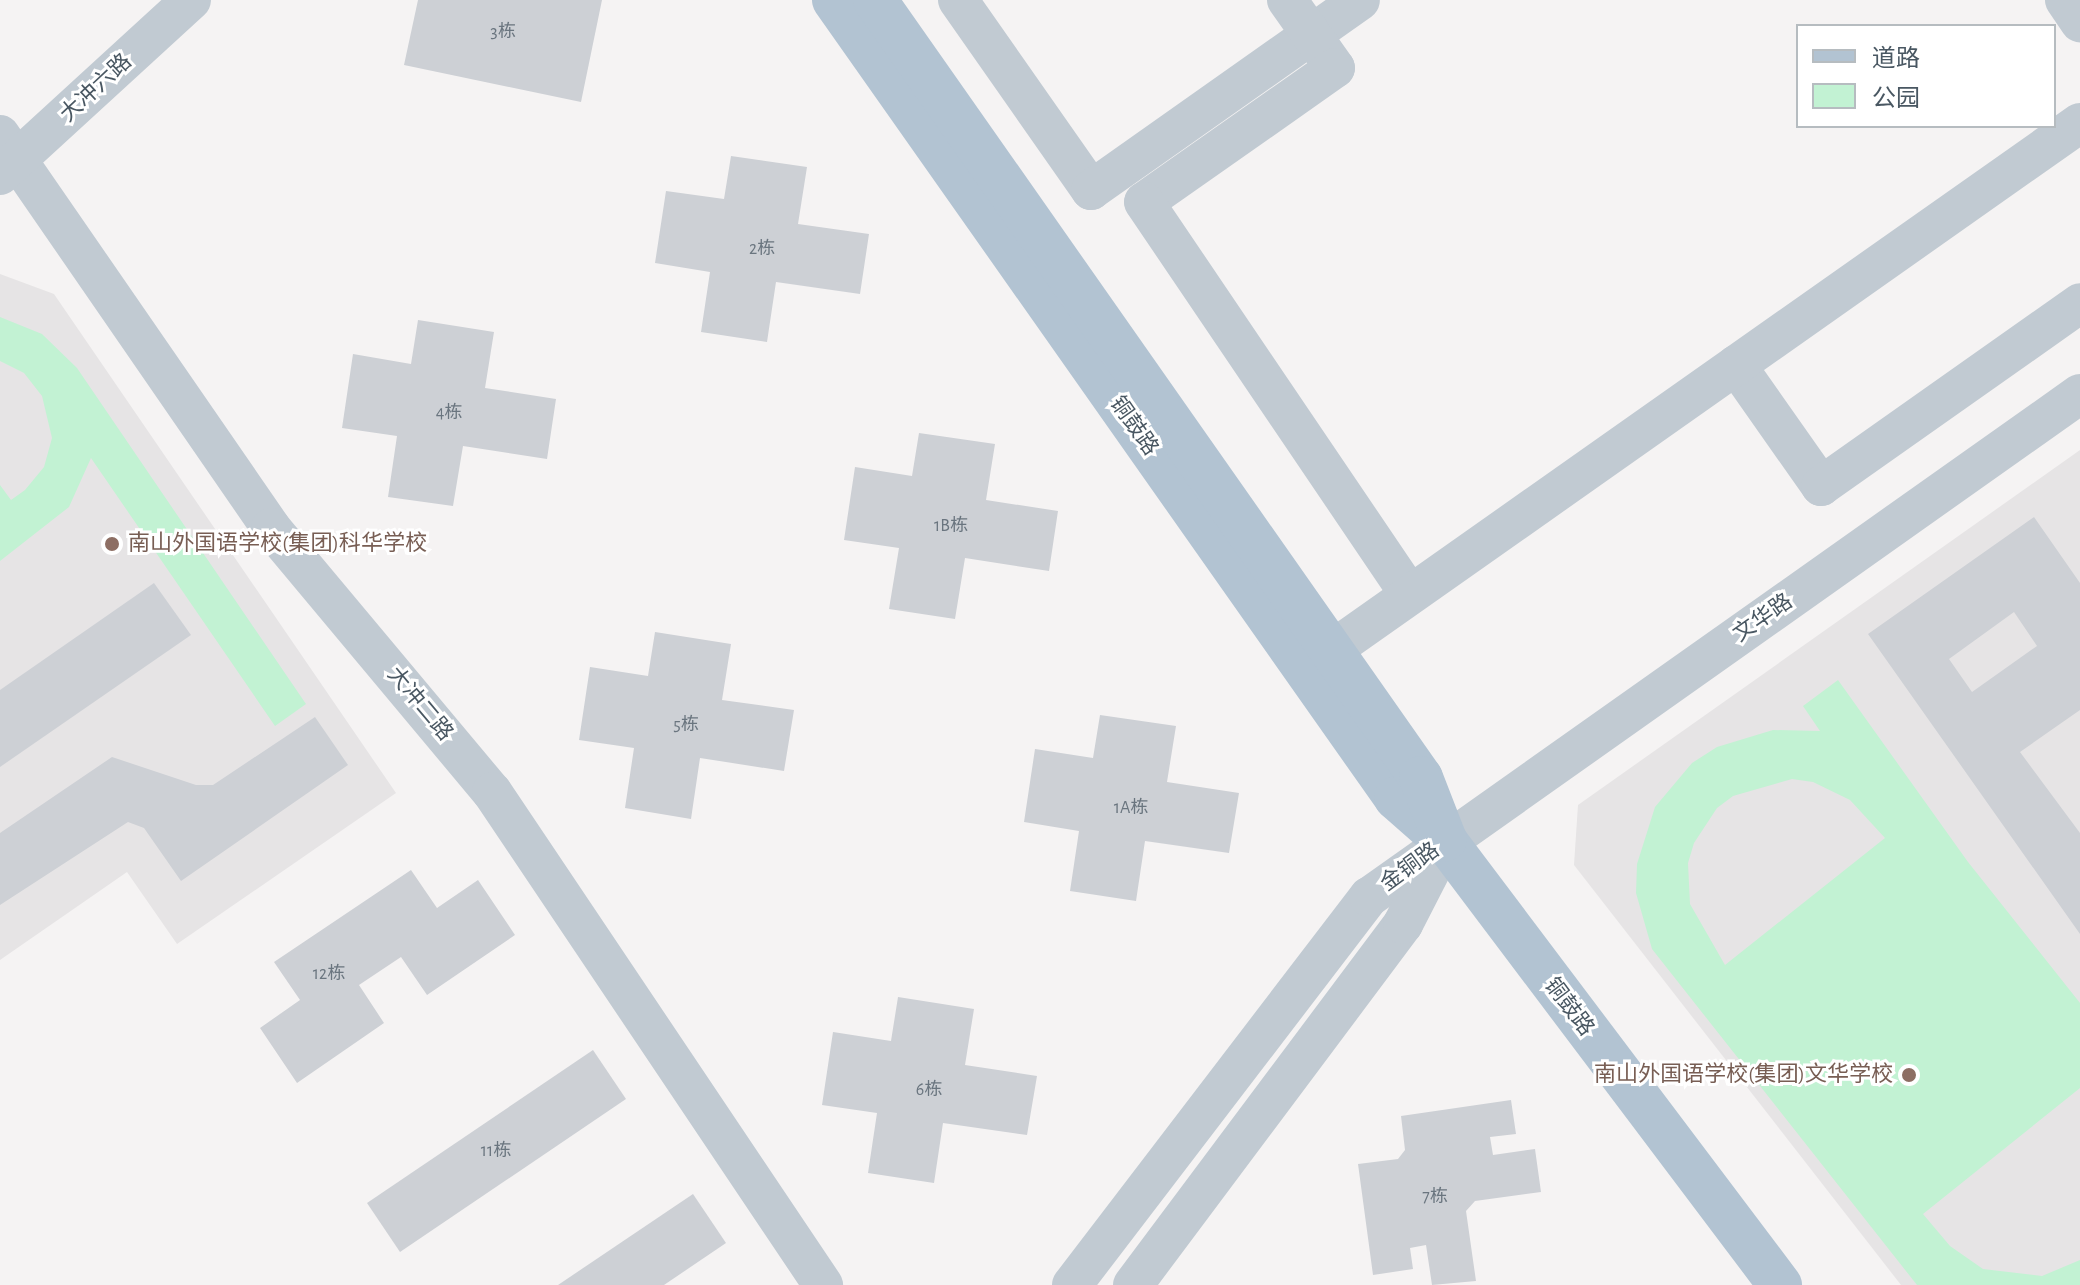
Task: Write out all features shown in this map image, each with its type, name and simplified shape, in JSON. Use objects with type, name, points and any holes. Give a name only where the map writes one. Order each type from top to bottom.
[{"type":"main road","name":"铜鼓路","points":[[834,0],[1396,798],[1446,842],[1780,1285]]},
{"type":"main road","name":"铜鼓路","points":[[875,0],[1421,778],[1446,842]]},
{"type":"street","name":"大冲六路","points":[[6,157],[191,0]]},
{"type":"street","points":[[958,0],[1091,190],[1360,0]]},
{"type":"street","points":[[1287,0],[1335,68],[1144,202],[1409,594]]},
{"type":"street","points":[[2065,0],[2080,22]]},
{"type":"street","points":[[1332,650],[2080,123]]},
{"type":"street","name":"大冲二路","points":[[6,157],[271,528],[492,792],[823,1285]]},
{"type":"street","points":[[1736,365],[1821,486],[2080,303]]},
{"type":"street","name":"文华路","points":[[1446,842],[2080,394]]},
{"type":"street","name":"金铜路","points":[[1072,1285],[1369,897],[1446,842]]},
{"type":"street","name":"金铜路","points":[[1133,1285],[1403,924],[1446,842]]},
{"type":"shaded area","name":"南山外国语学校(集团)科华学校","points":[[0,274],[54,294],[396,793],[177,944],[127,872],[0,960]]},
{"type":"shaded area","name":"南山外国语学校(集团)文华学校","points":[[2080,450],[2080,1285],[1901,1285],[1574,865],[1578,805]]},
{"type":"green space","points":[[0,317],[42,334],[77,368],[306,704],[275,726],[91,458],[69,507],[0,561],[0,485],[11,500],[25,490],[44,467],[52,438],[42,396],[24,373],[0,361]]},
{"type":"green space","points":[[1838,680],[1968,862],[2080,1003],[2080,1088],[1923,1214],[1950,1246],[1983,1269],[2042,1276],[2080,1260],[2080,1285],[1917,1285],[1652,949],[1636,893],[1637,864],[1655,807],[1692,763],[1717,747],[1773,730],[1820,731],[1803,706]],"holes":[[[1792,779],[1813,782],[1850,800],[1885,838],[1725,965],[1690,904],[1688,863],[1694,843],[1717,808],[1733,796]]]},
{"type":"building","points":[[418,0],[602,0],[581,102],[404,65]]},
{"type":"building","points":[[731,156],[807,167],[798,224],[869,234],[860,294],[776,282],[767,342],[701,332],[710,272],[655,263],[666,191],[724,199]]},
{"type":"building","points":[[418,320],[494,332],[485,388],[556,399],[547,459],[463,446],[453,506],[388,497],[397,436],[342,428],[353,354],[411,364]]},
{"type":"building","points":[[919,433],[995,444],[986,500],[1058,511],[1049,571],[965,558],[955,619],[889,609],[899,548],[844,540],[855,467],[912,476]]},
{"type":"building","points":[[2034,517],[2080,583],[2080,710],[2020,752],[2080,833],[2080,934],[1868,634]],"holes":[[[2014,612],[2037,646],[1972,692],[1949,659]]]},
{"type":"building","points":[[154,583],[191,635],[0,767],[0,690]]},
{"type":"building","points":[[655,632],[731,644],[722,700],[794,710],[784,771],[700,758],[691,819],[625,808],[634,748],[579,740],[590,667],[648,676]]},
{"type":"building","points":[[1100,715],[1176,726],[1167,782],[1239,793],[1229,853],[1145,841],[1136,901],[1070,891],[1079,831],[1024,822],[1035,749],[1093,758]]},
{"type":"building","points":[[315,717],[348,765],[181,881],[144,828],[128,822],[0,905],[0,833],[112,757],[196,785],[213,785]]},
{"type":"building","points":[[411,870],[437,908],[478,880],[515,935],[427,995],[401,957],[359,985],[384,1023],[297,1083],[260,1028],[300,1000],[274,962]]},
{"type":"building","points":[[898,997],[974,1009],[965,1065],[1037,1076],[1027,1135],[943,1123],[934,1183],[868,1173],[877,1113],[822,1105],[833,1032],[891,1041]]},
{"type":"building","points":[[593,1050],[626,1099],[400,1252],[367,1203]]},
{"type":"building","points":[[1511,1100],[1516,1134],[1490,1137],[1493,1155],[1535,1149],[1541,1192],[1475,1201],[1466,1211],[1476,1281],[1432,1285],[1426,1245],[1410,1248],[1413,1269],[1373,1275],[1358,1164],[1398,1159],[1405,1150],[1401,1116]]},
{"type":"building","points":[[693,1194],[726,1243],[664,1285],[558,1285]]},
{"type":"place","name":"南山外国语学校(集团)科华学校","points":[[112,544]]},
{"type":"place","name":"南山外国语学校(集团)文华学校","points":[[1909,1075]]}]
